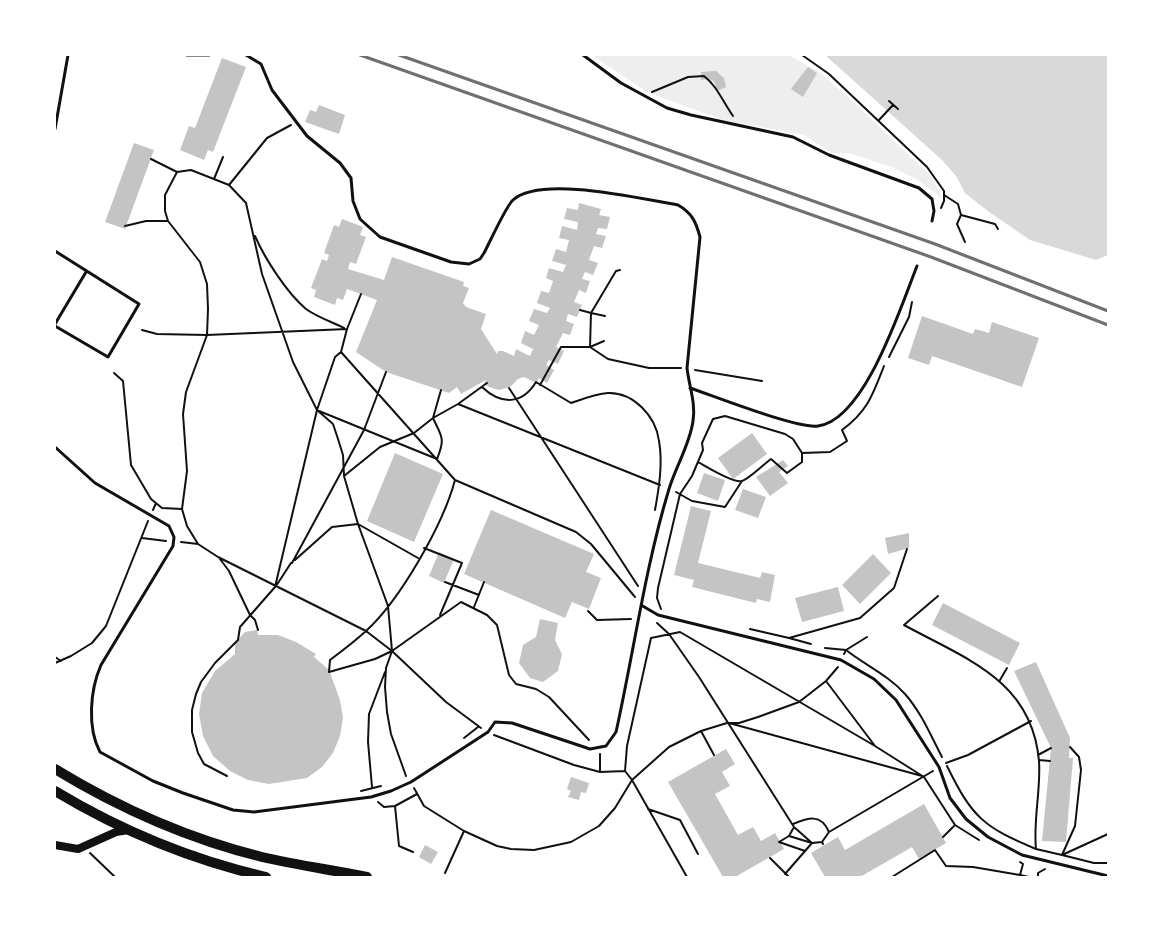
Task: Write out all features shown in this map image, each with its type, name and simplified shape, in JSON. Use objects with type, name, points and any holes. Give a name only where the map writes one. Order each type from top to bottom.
[{"type":"highway","points":[[55,769],[149,818],[242,851],[367,877]]},
{"type":"highway","points":[[55,791],[129,830],[203,859],[266,877]]},
{"type":"street","points":[[55,845],[66,848],[82,848],[116,832],[129,830]]},
{"type":"lane","points":[[55,129],[68,55]]},
{"type":"lane","points":[[186,55],[209,55]]},
{"type":"lane","points":[[55,447],[95,483],[169,526],[174,537],[173,546],[95,678],[92,692],[93,734],[100,752],[154,781],[233,810],[254,812],[371,797],[391,791],[411,782],[488,732],[495,722],[512,723],[590,749],[600,748],[613,739],[616,732],[638,618],[669,488],[693,422],[694,402],[689,388],[687,368],[700,238],[696,223],[688,210],[678,204],[598,192],[539,189],[512,200],[480,259],[469,264],[451,262],[380,237],[360,219],[353,200],[351,178],[340,163],[307,136],[272,90],[261,64],[246,55]]},
{"type":"lane","points":[[583,55],[621,83],[644,96],[691,115],[793,137],[829,155],[923,190],[933,202],[932,221]]},
{"type":"lane","points":[[55,252],[139,304],[108,357],[55,325],[86,272]]},
{"type":"lane","points":[[689,388],[796,423],[816,426],[830,423],[857,397],[894,327],[916,266]]},
{"type":"lane","points":[[642,605],[658,614],[841,660],[874,679],[896,700],[939,767],[950,798],[966,819],[988,837],[1022,855],[1108,876]]},
{"type":"path","points":[[802,55],[824,69],[932,172],[944,195],[958,204],[962,216]]},
{"type":"path","points":[[644,96],[662,86],[688,77],[704,76],[714,84],[720,98],[740,125]]},
{"type":"path","points":[[889,100],[898,109]]},
{"type":"path","points":[[879,120],[893,105]]},
{"type":"path","points":[[229,185],[267,138],[296,122]]},
{"type":"path","points":[[214,179],[223,157]]},
{"type":"path","points":[[151,159],[177,172],[191,170],[229,185],[246,204],[262,274],[293,362],[317,410],[333,424],[343,455],[344,476],[358,524],[375,565],[388,606],[392,651],[386,668],[387,712],[391,734],[411,782],[424,806],[464,831],[497,846],[534,850],[571,842],[600,826],[615,808],[632,780],[669,747],[701,731],[727,723],[739,723],[799,702],[837,671],[846,650],[867,637]]},
{"type":"path","points":[[177,172],[165,195],[165,212],[168,221],[200,262],[205,277],[208,309],[207,335],[186,392],[183,414],[188,471],[182,509],[187,526],[198,544],[218,558],[366,631],[392,651],[446,702],[488,732],[519,746],[600,772],[625,771]]},
{"type":"path","points":[[938,215],[944,195]]},
{"type":"path","points":[[962,216],[995,224],[998,229]]},
{"type":"path","points":[[962,216],[957,224],[965,242]]},
{"type":"path","points":[[125,226],[146,221],[168,221]]},
{"type":"path","points":[[253,230],[268,260],[297,300],[307,310],[346,329]]},
{"type":"path","points":[[590,347],[591,313],[616,271],[620,270]]},
{"type":"path","points":[[275,587],[317,410],[335,357],[341,352],[346,329],[361,294]]},
{"type":"path","points":[[802,453],[830,452],[847,441],[842,430],[855,421],[869,404],[886,361],[909,317],[912,300]]},
{"type":"path","points":[[580,310],[605,316]]},
{"type":"path","points":[[142,330],[157,334],[207,335],[283,334],[346,329]]},
{"type":"path","points":[[540,384],[560,347],[590,347],[604,341]]},
{"type":"path","points":[[590,347],[608,359],[648,368],[687,368],[762,381]]},
{"type":"path","points":[[341,352],[455,480],[576,532],[591,544],[668,634],[794,826],[812,843]]},
{"type":"path","points":[[227,776],[204,764],[198,753],[192,732],[192,710],[201,682],[215,663],[238,640],[240,627],[275,587],[292,562],[364,430],[386,372]]},
{"type":"path","points":[[114,373],[123,381],[131,465],[151,499],[162,508],[182,509]]},
{"type":"path","points":[[482,387],[498,400],[516,400],[531,390],[536,382],[571,403],[592,395],[609,393],[624,395],[641,405],[651,420],[660,440],[660,485],[654,511]]},
{"type":"path","points":[[344,476],[380,447],[414,433],[433,418],[458,404],[487,383]]},
{"type":"path","points":[[509,388],[638,585],[642,605]]},
{"type":"path","points":[[437,459],[442,449],[442,432],[433,418],[441,390]]},
{"type":"path","points":[[458,404],[660,485]]},
{"type":"path","points":[[317,410],[437,459]]},
{"type":"path","points":[[666,611],[662,610],[659,603],[658,588],[680,494],[704,450],[702,443],[713,419],[725,416],[785,434],[794,439],[802,453],[802,462],[788,473],[771,459],[742,482],[725,507],[692,501],[680,494],[669,488]]},
{"type":"path","points":[[698,462],[732,481],[742,482]]},
{"type":"path","points":[[455,480],[451,496],[424,548],[388,606],[366,631],[330,660],[329,672],[375,659],[392,651],[440,615],[461,602],[487,615],[497,625],[508,676],[516,684],[536,689],[549,696],[590,742],[600,748],[600,772]]},
{"type":"path","points":[[55,663],[92,643],[106,626],[130,572],[156,503]]},
{"type":"path","points":[[292,562],[332,527],[358,524],[418,558]]},
{"type":"path","points":[[424,548],[462,563],[440,615]]},
{"type":"path","points":[[789,638],[860,618],[894,588],[907,549]]},
{"type":"path","points":[[218,558],[229,571],[250,615],[256,620],[258,630]]},
{"type":"path","points":[[638,585],[640,576]]},
{"type":"path","points":[[444,582],[479,595]]},
{"type":"path","points":[[474,607],[484,582]]},
{"type":"path","points":[[938,596],[904,625],[1000,680],[1031,721],[1039,760],[1036,850]]},
{"type":"path","points":[[588,611],[597,620],[638,618]]},
{"type":"path","points":[[750,629],[816,646]]},
{"type":"path","points":[[687,877],[625,771],[627,746],[652,638],[680,632],[875,746],[924,777]]},
{"type":"path","points":[[825,648],[846,650],[882,674],[905,694],[924,721],[960,793],[985,824],[1036,850],[1094,863],[1108,862]]},
{"type":"path","points":[[392,651],[369,714],[368,742],[372,787],[371,797],[384,807],[395,806],[417,794]]},
{"type":"path","points":[[55,657],[61,660]]},
{"type":"path","points":[[1000,680],[1007,668]]},
{"type":"path","points":[[826,681],[875,746]]},
{"type":"path","points":[[789,836],[812,843],[823,843],[829,832],[939,767],[968,755],[1031,721]]},
{"type":"path","points":[[727,723],[924,777]]},
{"type":"path","points":[[701,731],[714,755]]},
{"type":"path","points":[[1062,855],[1075,826],[1081,770],[1079,757],[1070,747]]},
{"type":"path","points":[[1038,756],[1051,748]]},
{"type":"path","points":[[1039,760],[1050,761]]},
{"type":"path","points":[[358,792],[372,787]]},
{"type":"path","points":[[395,806],[399,846],[414,852]]},
{"type":"path","points":[[648,809],[680,820],[698,854]]},
{"type":"path","points":[[806,851],[779,842],[789,836],[794,826],[806,818],[816,818],[825,822],[829,832]]},
{"type":"path","points":[[943,837],[955,825]]},
{"type":"path","points":[[445,873],[464,831]]},
{"type":"path","points":[[1062,855],[1108,834]]},
{"type":"path","points":[[785,874],[812,843]]},
{"type":"path","points":[[892,877],[935,850],[946,866],[973,867],[1020,875]]},
{"type":"path","points":[[90,853],[114,877]]},
{"type":"path","points":[[770,858],[789,877]]},
{"type":"path","points":[[1038,877],[1038,873],[1048,869]]},
{"type":"shaded area","points":[[592,55],[788,55],[821,73],[849,98],[932,177],[942,198],[916,179],[894,168],[849,153],[832,153],[804,135],[723,120],[647,92]]},
{"type":"shaded area","points":[[825,55],[1108,55],[1108,255],[1096,260],[1030,240],[989,212],[965,193],[956,176],[942,160]]},
{"type":"building","points":[[222,58],[246,67],[213,152],[208,150],[204,160],[180,150],[189,126],[195,128]]},
{"type":"building","points":[[808,67],[817,73],[803,97],[791,89]]},
{"type":"building","points":[[716,71],[724,78],[726,87],[717,91],[714,81],[708,79],[701,80],[701,72]]},
{"type":"building","points":[[319,105],[345,115],[339,134],[305,122],[310,110],[316,112]]},
{"type":"building","points":[[134,143],[154,150],[125,229],[105,222]]},
{"type":"building","points":[[579,203],[601,209],[599,215],[610,217],[607,229],[598,228],[596,234],[606,236],[602,248],[594,246],[589,260],[598,263],[593,275],[585,272],[582,279],[590,281],[586,293],[579,290],[574,302],[582,305],[577,317],[568,314],[566,321],[574,324],[570,335],[563,333],[556,347],[564,351],[558,364],[549,360],[546,365],[554,370],[547,383],[539,378],[536,383],[524,377],[518,379],[510,387],[499,390],[489,387],[484,383],[486,380],[461,394],[457,387],[449,393],[386,372],[356,352],[377,300],[347,289],[343,300],[337,298],[335,305],[314,297],[316,290],[311,288],[322,259],[327,261],[329,255],[324,253],[334,225],[339,227],[342,219],[363,227],[360,235],[366,237],[356,264],[350,262],[348,269],[384,280],[392,257],[464,282],[463,286],[469,288],[463,303],[466,307],[486,314],[481,329],[497,354],[498,351],[503,351],[514,356],[516,349],[530,356],[533,349],[521,343],[525,331],[534,335],[539,325],[529,321],[534,309],[547,313],[550,308],[537,303],[541,291],[549,293],[553,281],[546,278],[549,268],[563,272],[566,265],[552,261],[556,249],[566,252],[569,240],[559,238],[562,226],[577,230],[578,222],[564,219],[567,208],[578,210]]},
{"type":"building","points":[[922,316],[973,334],[975,329],[989,333],[992,322],[1039,338],[1022,387],[932,356],[929,365],[908,358]]},
{"type":"building","points":[[752,433],[767,454],[733,479],[718,458]]},
{"type":"building","points":[[395,453],[443,474],[414,542],[367,521]]},
{"type":"building","points":[[783,460],[788,466],[779,472],[788,483],[770,496],[756,477]]},
{"type":"building","points":[[704,473],[725,480],[718,501],[697,493]]},
{"type":"building","points":[[743,489],[766,497],[758,518],[735,510]]},
{"type":"building","points":[[691,506],[711,511],[698,563],[760,578],[762,572],[775,575],[770,602],[757,599],[756,603],[692,587],[694,580],[674,575]]},
{"type":"building","points":[[491,510],[594,554],[586,572],[601,578],[589,609],[572,602],[565,618],[464,574]]},
{"type":"building","points":[[909,533],[909,548],[888,554],[885,538]]},
{"type":"building","points":[[439,552],[454,559],[444,583],[429,576]]},
{"type":"building","points":[[873,554],[891,573],[860,604],[842,585]]},
{"type":"building","points":[[838,587],[844,611],[802,622],[795,598]]},
{"type":"building","points":[[943,603],[1020,643],[1009,665],[932,625]]},
{"type":"building","points":[[540,619],[558,623],[555,640],[562,654],[558,671],[543,682],[530,678],[519,663],[523,645],[536,637]]},
{"type":"building","points":[[257,630],[258,635],[278,635],[296,642],[316,654],[314,657],[329,670],[340,700],[343,718],[340,736],[333,753],[322,767],[307,778],[269,784],[248,780],[230,771],[213,756],[203,736],[199,714],[202,693],[215,671],[235,654],[235,643],[245,632]]},
{"type":"building","points":[[1036,662],[1070,738],[1069,758],[1073,758],[1066,842],[1042,841],[1051,748],[1014,671]]},
{"type":"building","points":[[726,749],[735,764],[722,772],[730,786],[715,794],[738,835],[753,827],[761,841],[775,833],[784,849],[735,877],[723,877],[668,782]]},
{"type":"building","points":[[571,777],[589,783],[586,793],[581,792],[579,800],[568,797],[571,791],[567,789]]},
{"type":"building","points":[[924,804],[946,843],[919,859],[912,847],[860,877],[825,877],[811,853],[838,837],[845,850]]},
{"type":"building","points":[[425,845],[438,852],[431,864],[419,857]]},
{"type":"railway","points":[[360,55],[931,257],[1108,325]]},
{"type":"railway","points":[[399,55],[935,244],[1108,311]]}]
